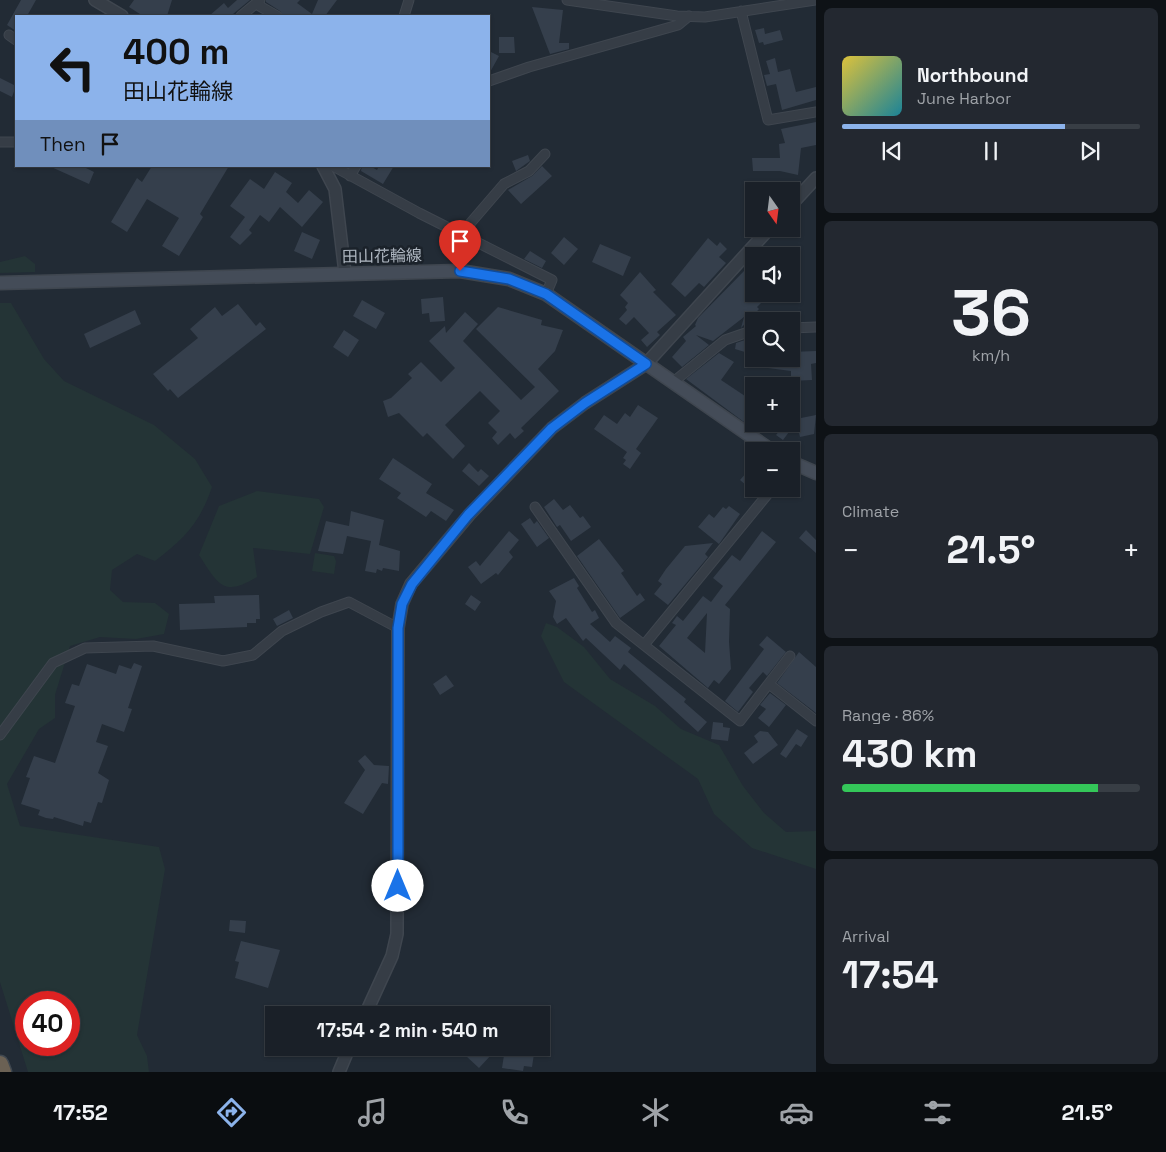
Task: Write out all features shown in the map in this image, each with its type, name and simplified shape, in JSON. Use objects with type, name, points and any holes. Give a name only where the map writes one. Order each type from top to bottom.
[{"type":"highway","points":[[0,1064],[3,1072]]},
{"type":"main road","name":"田山花輪線","points":[[0,283],[460,271],[509,279],[546,294],[759,442]]},
{"type":"main road","points":[[800,466],[816,473]]},
{"type":"street","points":[[95,0],[120,15]]},
{"type":"street","points":[[404,15],[409,0]]},
{"type":"street","points":[[567,0],[705,17],[741,11],[762,3],[816,0]]},
{"type":"street","points":[[242,15],[258,2],[275,15]]},
{"type":"street","points":[[741,11],[768,120],[816,112]]},
{"type":"street","points":[[490,81],[529,67],[678,25],[689,16]]},
{"type":"street","points":[[0,142],[15,142]]},
{"type":"street","points":[[461,234],[504,184],[529,171],[545,154]]},
{"type":"street","points":[[324,167],[335,189],[345,273]]},
{"type":"street","points":[[335,167],[552,280],[546,294]]},
{"type":"street","points":[[350,176],[355,167]]},
{"type":"street","points":[[800,195],[816,178]]},
{"type":"street","points":[[369,1006],[392,956],[397,934],[398,628],[402,604],[412,584],[468,515],[552,428],[585,403],[646,364],[761,238]]},
{"type":"street","points":[[800,328],[816,327]]},
{"type":"street","points":[[672,383],[725,340],[745,333]]},
{"type":"street","points":[[644,645],[765,497]]},
{"type":"street","points":[[535,507],[616,623],[740,721],[790,656]]},
{"type":"street","points":[[0,735],[53,663],[85,648],[153,646],[224,660],[253,654],[282,631],[321,612],[349,602],[398,628]]},
{"type":"street","points":[[769,684],[816,721]]},
{"type":"street","points":[[339,1072],[346,1056]]},
{"type":"shaded area","points":[[25,256],[35,264],[35,272],[0,273],[0,262]]},
{"type":"shaded area","points":[[0,303],[11,303],[44,359],[64,381],[154,425],[195,459],[212,487],[202,511],[190,529],[165,553],[155,561],[137,554],[112,570],[110,590],[123,602],[155,603],[169,614],[164,634],[136,639],[100,637],[70,646],[55,695],[55,718],[39,729],[7,784],[20,826],[159,847],[165,869],[137,1035],[147,1056],[149,1072],[28,1072],[23,1056],[80,1056],[80,991],[15,991],[15,1030],[0,982]]},
{"type":"shaded area","points":[[257,491],[319,499],[324,507],[310,554],[253,548],[257,577],[236,586],[222,585],[211,574],[199,555],[219,506]]},
{"type":"shaded area","points":[[315,553],[334,556],[336,561],[334,574],[312,571]]},
{"type":"shaded area","points":[[546,623],[557,627],[584,647],[610,679],[655,706],[681,729],[719,745],[743,786],[764,813],[786,832],[816,831],[816,869],[752,848],[714,814],[698,779],[564,682],[541,636]]},
{"type":"building","points":[[21,0],[36,0],[28,15],[15,15],[15,30],[7,25]]},
{"type":"building","points":[[134,0],[172,0],[167,15],[141,15],[129,7]]},
{"type":"building","points":[[237,0],[250,0],[234,15],[210,15],[224,3],[228,8]]},
{"type":"building","points":[[266,0],[300,0],[297,3],[312,14],[318,0],[337,0],[326,15],[282,15],[280,11],[266,2]]},
{"type":"building","points":[[532,7],[563,10],[559,43],[569,43],[569,49],[550,54]]},
{"type":"building","points":[[764,28],[765,34],[780,30],[783,40],[764,45],[763,42],[759,43],[755,30]]},
{"type":"building","points":[[499,37],[514,37],[515,53],[499,53]]},
{"type":"building","points":[[490,52],[499,56],[490,72]]},
{"type":"building","points":[[775,58],[778,72],[790,69],[796,92],[816,87],[816,100],[782,110],[776,84],[767,86],[764,75],[770,74],[766,61]]},
{"type":"building","points":[[0,78],[15,86],[12,97],[0,91]]},
{"type":"building","points":[[816,122],[816,145],[801,148],[798,175],[780,171],[753,171],[752,158],[780,158],[779,144],[785,143],[781,129]]},
{"type":"building","points":[[528,155],[530,161],[516,171],[512,161]]},
{"type":"building","points":[[542,166],[552,176],[521,204],[508,190],[532,176]]},
{"type":"building","points":[[51,167],[84,167],[94,172],[89,184]]},
{"type":"building","points":[[151,167],[228,167],[200,214],[203,217],[179,256],[162,246],[179,218],[147,199],[127,232],[111,222],[137,178],[142,182]]},
{"type":"building","points":[[362,167],[372,167],[377,170],[378,167],[393,167],[383,184],[361,171]]},
{"type":"building","points":[[275,172],[292,183],[286,192],[298,203],[309,190],[323,202],[302,227],[280,207],[269,222],[260,215],[249,230],[252,233],[240,245],[230,237],[245,217],[230,206],[250,179],[264,189]]},
{"type":"building","points":[[302,232],[320,240],[312,259],[294,251]]},
{"type":"building","points":[[564,237],[578,249],[564,265],[551,253]]},
{"type":"building","points":[[708,238],[717,246],[720,242],[727,249],[719,257],[726,263],[704,287],[699,283],[685,297],[671,284]]},
{"type":"building","points":[[600,244],[631,257],[623,276],[592,262]]},
{"type":"building","points":[[530,251],[546,261],[542,268],[524,259]]},
{"type":"building","points":[[744,271],[745,302],[762,302],[757,307],[759,309],[756,312],[745,312],[745,324],[741,328],[744,317],[713,341],[696,335],[709,345],[682,367],[672,357],[686,341],[683,337],[696,326],[698,318]]},
{"type":"building","points":[[640,272],[656,290],[653,292],[676,315],[657,332],[660,335],[647,347],[641,340],[649,333],[634,317],[626,325],[619,319],[627,310],[625,307],[628,303],[620,295]]},
{"type":"building","points":[[443,297],[445,321],[430,322],[429,313],[422,314],[421,299]]},
{"type":"building","points":[[362,300],[385,313],[376,329],[353,316]]},
{"type":"building","points":[[238,304],[256,326],[260,322],[266,329],[178,398],[170,389],[168,391],[153,374],[198,338],[190,329],[215,307],[222,316]]},
{"type":"building","points":[[498,307],[542,320],[541,325],[563,330],[555,351],[538,369],[559,391],[521,428],[524,431],[515,439],[510,433],[498,445],[492,438],[497,432],[488,423],[500,411],[480,391],[445,425],[465,446],[453,459],[427,433],[423,437],[399,413],[388,417],[383,401],[391,398],[412,378],[408,374],[421,362],[441,382],[455,368],[429,341],[445,326],[446,333],[465,312],[478,324],[463,341],[521,400],[535,387],[476,329]]},
{"type":"building","points":[[135,310],[141,324],[90,348],[84,334]]},
{"type":"building","points":[[344,330],[359,340],[348,357],[333,347]]},
{"type":"building","points":[[745,340],[745,352],[735,349],[736,343]]},
{"type":"building","points":[[816,351],[816,363],[811,364],[812,380],[800,381],[800,377],[791,377],[791,371],[768,368],[800,367],[800,352]]},
{"type":"building","points":[[719,353],[734,362],[721,380],[745,396],[744,422],[686,379]]},
{"type":"building","points":[[638,405],[658,418],[636,449],[641,453],[630,469],[623,464],[626,460],[623,458],[627,452],[594,429],[604,415],[617,424],[625,413],[630,417]]},
{"type":"building","points":[[816,415],[814,434],[800,437],[800,418]]},
{"type":"building","points":[[778,432],[789,432],[783,440],[776,435]]},
{"type":"building","points":[[393,458],[432,484],[426,493],[454,510],[446,521],[431,511],[426,517],[397,498],[401,493],[379,479]]},
{"type":"building","points":[[469,463],[478,472],[481,469],[489,476],[479,486],[462,471]]},
{"type":"building","points":[[745,474],[745,484],[740,480]]},
{"type":"building","points":[[554,499],[563,510],[570,505],[580,518],[583,516],[591,527],[571,541],[560,525],[557,527],[544,507]]},
{"type":"building","points":[[729,506],[740,514],[719,544],[698,527],[709,514],[714,518],[723,507],[726,509]]},
{"type":"building","points":[[351,511],[384,520],[379,545],[400,551],[399,571],[383,568],[382,571],[377,569],[376,573],[365,571],[371,541],[347,536],[343,554],[318,551],[326,521],[349,526]]},
{"type":"building","points":[[530,518],[534,524],[537,521],[549,538],[537,547],[521,524]]},
{"type":"building","points":[[806,530],[816,540],[816,553],[799,538]]},
{"type":"building","points":[[509,531],[519,540],[509,552],[513,557],[498,575],[496,573],[481,584],[468,567],[476,561],[480,566]]},
{"type":"building","points":[[762,531],[776,542],[725,605],[730,609],[729,642],[731,669],[719,684],[714,680],[708,688],[659,646],[676,625],[672,623],[677,616],[683,621],[703,596],[711,602],[723,586],[713,578],[732,555],[740,561]],"holes":[[[707,613],[705,653],[687,638]]]},
{"type":"building","points":[[599,539],[624,571],[621,573],[637,596],[640,593],[645,600],[620,618],[577,556]]},
{"type":"building","points":[[713,543],[705,554],[708,557],[668,605],[654,594],[662,584],[658,581],[685,546]]},
{"type":"building","points":[[574,578],[579,586],[577,588],[592,612],[595,610],[599,618],[590,624],[610,642],[615,636],[631,648],[628,652],[686,699],[684,702],[707,722],[698,732],[624,664],[620,670],[586,638],[583,641],[566,618],[557,624],[553,617],[556,601],[549,591]]},
{"type":"building","points":[[259,595],[260,619],[256,619],[256,623],[247,623],[247,627],[180,630],[179,604],[215,603],[214,596]]},
{"type":"building","points":[[471,595],[481,602],[475,611],[465,604]]},
{"type":"building","points":[[289,610],[293,618],[277,626],[273,619]]},
{"type":"building","points":[[767,636],[786,652],[767,676],[763,672],[749,688],[753,692],[738,712],[725,701],[764,649],[759,645]]},
{"type":"building","points":[[799,652],[816,667],[816,713],[777,683]]},
{"type":"building","points":[[134,663],[142,666],[128,708],[132,709],[124,732],[102,724],[96,742],[108,746],[98,773],[109,780],[102,803],[98,802],[91,823],[84,821],[83,826],[54,817],[53,819],[46,818],[38,815],[40,810],[21,804],[30,778],[26,777],[34,756],[55,763],[75,706],[65,703],[72,684],[79,686],[87,664],[116,674],[119,665],[131,669]]},
{"type":"building","points":[[446,675],[454,686],[440,695],[433,684]]},
{"type":"building","points":[[770,693],[786,705],[769,727],[758,718],[766,709],[760,705]]},
{"type":"building","points":[[713,722],[723,723],[723,727],[730,728],[728,741],[711,739]]},
{"type":"building","points":[[797,729],[808,736],[801,747],[796,744],[786,758],[780,754]]},
{"type":"building","points":[[760,731],[768,732],[778,745],[753,764],[744,753],[758,742],[754,736]]},
{"type":"building","points":[[365,755],[374,765],[389,766],[388,784],[382,783],[363,814],[344,803],[365,770],[358,761]]},
{"type":"building","points":[[230,920],[246,921],[245,933],[229,931]]},
{"type":"building","points":[[241,941],[280,950],[268,988],[235,978],[239,962],[235,961]]},
{"type":"building","points":[[466,1056],[490,1056],[479,1068]]},
{"type":"building","points":[[504,1056],[534,1056],[532,1067],[524,1066],[523,1071],[502,1068]]},
{"type":"route","points":[[398,886],[397,674],[398,628],[402,604],[412,584],[426,565],[468,515],[510,474],[552,428],[585,403],[646,364],[601,330],[546,294],[509,279],[460,271]]}]
